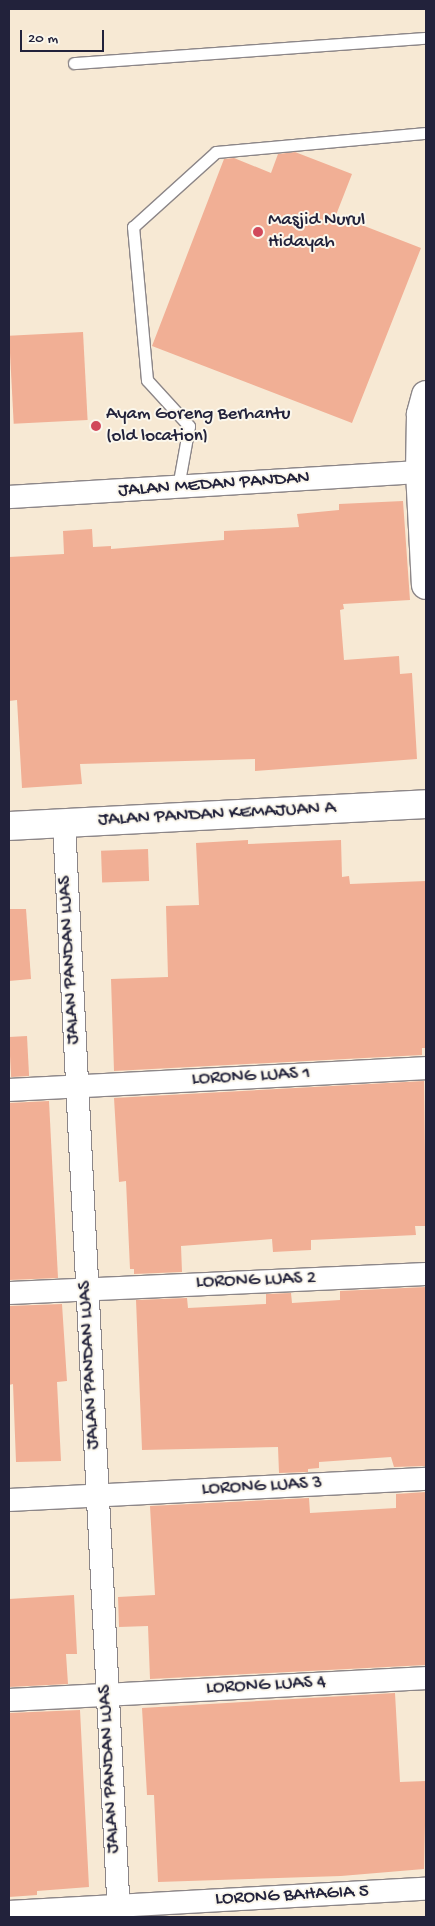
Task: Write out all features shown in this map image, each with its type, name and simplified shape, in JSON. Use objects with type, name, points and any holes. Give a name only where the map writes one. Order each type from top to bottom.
[{"type":"street","points":[[426,395],[421,414],[420,472],[426,585]]},
{"type":"street","name":"JALAN MEDAN PANDAN","points":[[9,497],[420,472]]},
{"type":"street","name":"JALAN PANDAN KEMAJUAN A","points":[[9,826],[426,804]]},
{"type":"street","name":"JALAN PANDAN LUAS","points":[[64,823],[118,1912]]},
{"type":"street","name":"LORONG LUAS 1","points":[[9,1090],[426,1068]]},
{"type":"street","name":"LORONG LUAS 2","points":[[9,1293],[426,1274]]},
{"type":"street","name":"LORONG LUAS 3","points":[[9,1500],[426,1479]]},
{"type":"street","name":"LORONG LUAS 4","points":[[9,1700],[426,1678]]},
{"type":"street","name":"LORONG BAHAGIA 5","points":[[9,1912],[118,1912],[426,1889]]},
{"type":"lane","points":[[74,63],[426,38]]},
{"type":"lane","points":[[178,487],[189,426],[147,380],[133,227],[216,152],[426,133]]},
{"type":"building","points":[[295,152],[352,174],[336,215],[421,248],[352,423],[152,346],[224,159],[234,158],[271,173],[278,154]]},
{"type":"building","points":[[83,332],[88,420],[14,424],[9,336]]},
{"type":"building","points":[[403,501],[410,600],[343,604],[344,609],[340,610],[344,660],[399,656],[400,674],[412,673],[417,759],[255,771],[255,759],[80,764],[82,784],[22,788],[17,700],[9,701],[9,557],[64,554],[63,531],[92,529],[93,547],[111,546],[111,549],[224,540],[224,531],[299,527],[297,514],[339,510],[339,504]]},
{"type":"building","points":[[248,840],[248,844],[341,840],[342,877],[349,876],[350,884],[426,881],[426,1048],[422,1048],[422,1055],[114,1071],[111,979],[168,977],[166,906],[199,905],[196,843]]},
{"type":"building","points":[[148,849],[149,881],[102,883],[101,851]]},
{"type":"building","points":[[9,909],[26,909],[31,979],[9,981]]},
{"type":"building","points":[[27,1036],[29,1076],[11,1077],[9,1037]]},
{"type":"building","points":[[424,1081],[426,1226],[415,1226],[416,1235],[311,1240],[311,1250],[273,1252],[272,1239],[181,1246],[182,1272],[134,1274],[134,1269],[130,1269],[126,1181],[119,1182],[114,1098]]},
{"type":"building","points":[[49,1101],[58,1278],[9,1280],[9,1103]]},
{"type":"building","points":[[426,1287],[426,1466],[394,1467],[391,1457],[319,1462],[319,1468],[308,1469],[308,1472],[279,1473],[278,1447],[142,1450],[136,1300],[187,1298],[188,1308],[266,1304],[266,1294],[291,1293],[292,1303],[340,1300],[340,1291]]},
{"type":"building","points":[[62,1304],[67,1381],[57,1382],[61,1461],[16,1462],[13,1384],[9,1385],[9,1306]]},
{"type":"building","points":[[426,1492],[426,1665],[150,1679],[148,1626],[119,1627],[118,1597],[155,1595],[150,1506],[309,1498],[310,1513],[396,1508],[396,1494]]},
{"type":"building","points":[[74,1595],[77,1654],[66,1654],[68,1684],[9,1687],[9,1599]]},
{"type":"building","points":[[395,1693],[400,1782],[426,1781],[424,1869],[341,1876],[158,1882],[154,1795],[147,1795],[142,1708]]},
{"type":"building","points":[[80,1710],[89,1887],[37,1891],[37,1895],[9,1897],[9,1713]]},
{"type":"place","name":"Masjid Nurul Hidayah","points":[[258,232]]},
{"type":"place","name":"Ayam Goreng Berhantu (old location)","points":[[96,426]]}]
